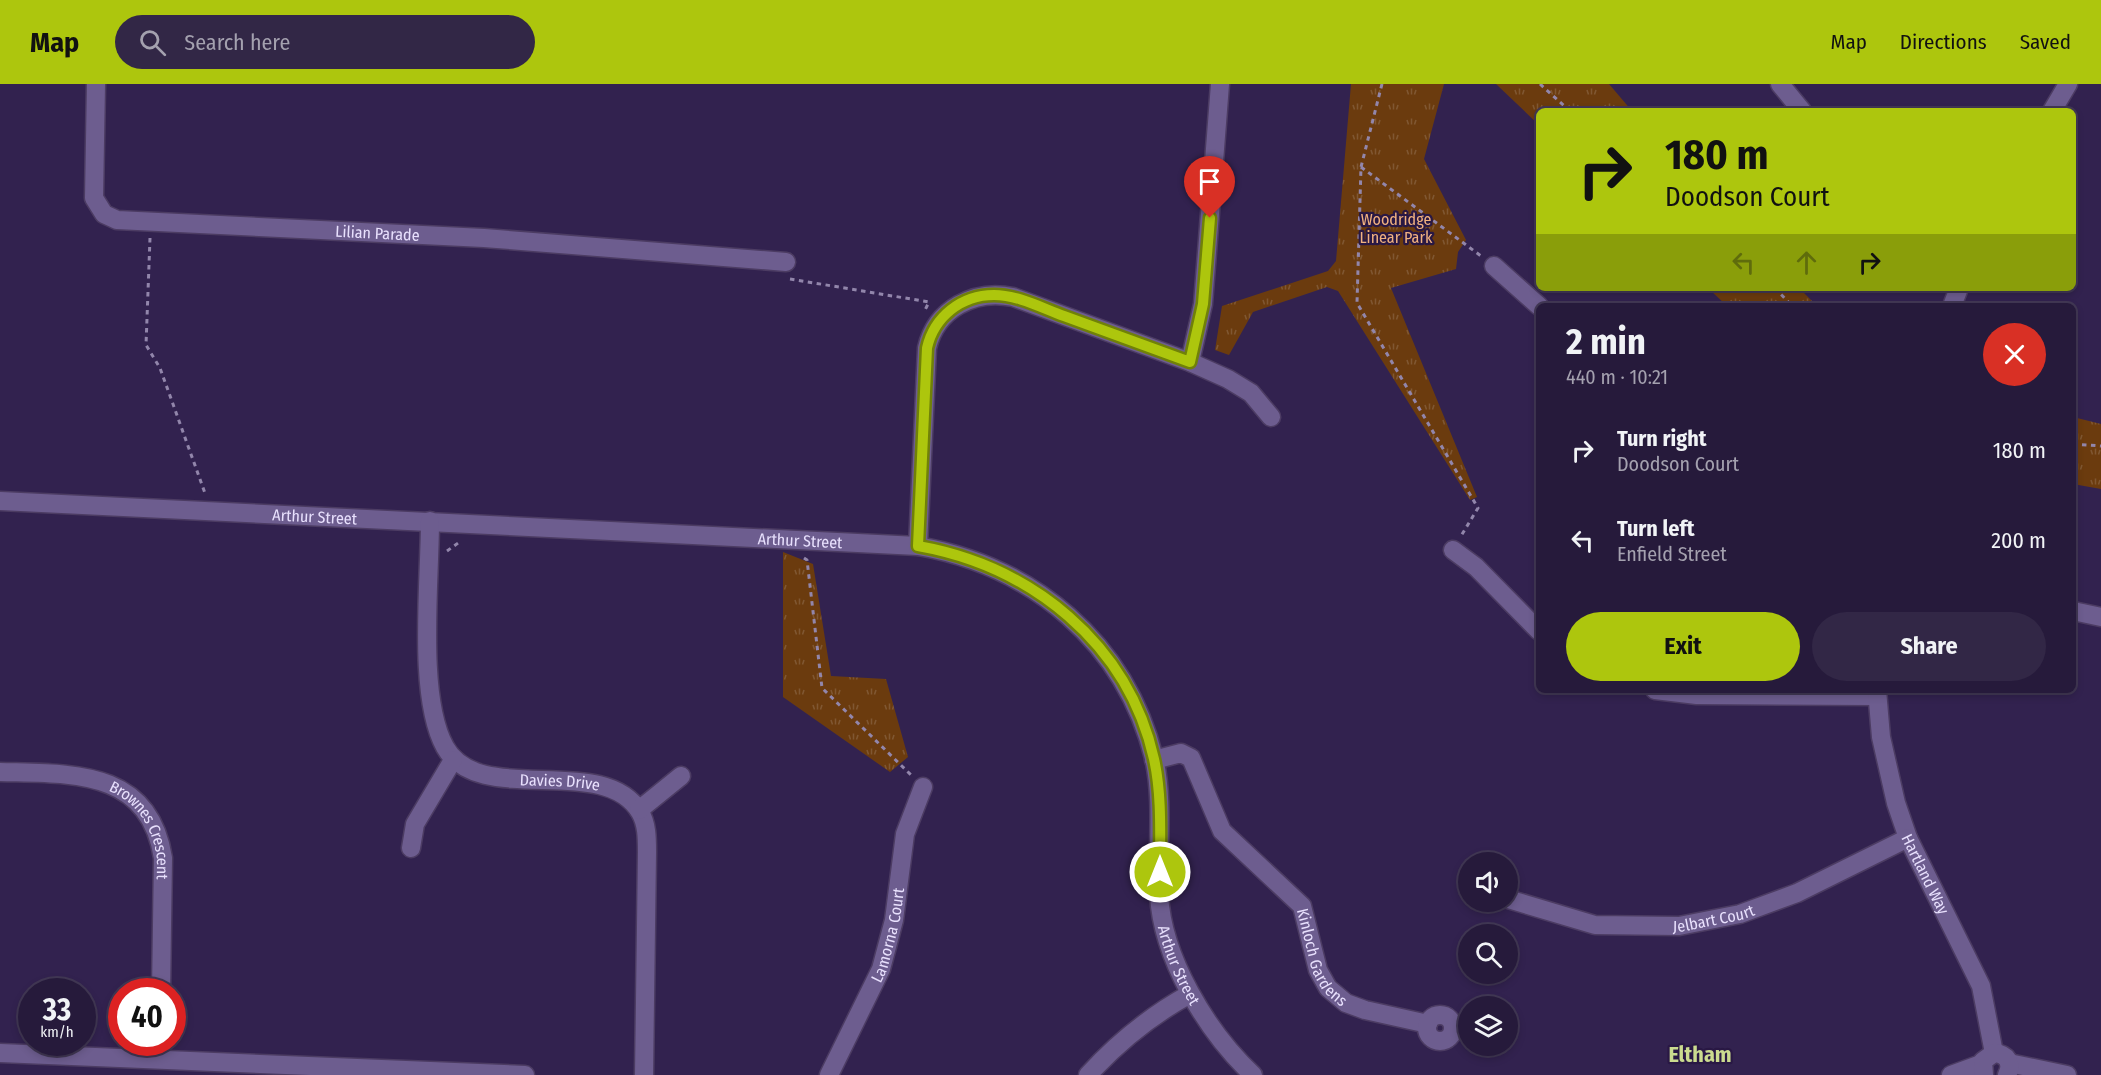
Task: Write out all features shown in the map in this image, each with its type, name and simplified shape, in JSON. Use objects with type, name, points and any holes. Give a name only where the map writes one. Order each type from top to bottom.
[{"type":"street","name":"Lilian Parade","points":[[96,84],[93,198],[104,214],[117,220],[463,237],[784,270]]},
{"type":"street","points":[[1190,362],[1203,304],[1220,84]]},
{"type":"street","points":[[1780,84],[1800,108]]},
{"type":"street","points":[[2054,108],[2068,84]]},
{"type":"street","points":[[1494,266],[1536,303]]},
{"type":"street","points":[[918,546],[927,348],[934,328],[948,311],[981,296],[1003,295],[1190,362],[1239,385],[1261,403],[1271,417]]},
{"type":"street","name":"Arthur Street","points":[[0,501],[918,546],[948,551],[1015,577],[1042,593],[1096,644],[1132,701],[1154,760],[1160,826],[1159,895],[1165,929],[1190,994],[1209,1026],[1234,1058],[1254,1075]]},
{"type":"street","points":[[411,848],[415,824],[453,760],[438,734],[430,704],[430,521]]},
{"type":"street","points":[[1453,550],[1476,567],[1536,629]]},
{"type":"street","points":[[2076,612],[2101,617]]},
{"type":"street","points":[[1676,693],[1697,696],[1876,693]]},
{"type":"street","name":"Hartland Way","points":[[1876,693],[1886,768],[1908,838],[1975,972],[1985,1000],[1986,1064]]},
{"type":"street","name":"Kinloch Gardens","points":[[1154,760],[1181,753],[1191,758],[1222,831],[1302,906],[1318,970],[1328,988],[1346,1003],[1365,1010],[1428,1024]]},
{"type":"street","name":"Davies Drive","points":[[453,760],[463,767],[495,776],[602,786],[625,795],[639,810]]},
{"type":"street","name":"Brownes Crescent","points":[[0,772],[95,778],[118,788],[147,814],[158,837],[163,858],[161,978]]},
{"type":"street","points":[[644,1075],[647,852],[646,832],[639,810],[681,776]]},
{"type":"street","name":"Lamorna Court","points":[[829,1075],[881,969],[894,920],[905,834],[923,787]]},
{"type":"street","name":"Jelbart Court","points":[[1518,902],[1595,925],[1679,926],[1740,914],[1797,893],[1908,838]]},
{"type":"street","points":[[1088,1075],[1118,1042],[1156,1012],[1190,994]]},
{"type":"street","points":[[0,1053],[132,1066],[151,1056]]},
{"type":"street","points":[[186,1053],[525,1075]]},
{"type":"street","points":[[1951,1075],[1986,1064],[2004,1055],[2009,1070],[2064,1074]]},
{"type":"path","points":[[1382,84],[1361,167],[1357,303],[1478,508],[1453,550]]},
{"type":"path","points":[[1540,84],[1567,108]]},
{"type":"path","points":[[1361,167],[1494,266]]},
{"type":"path","points":[[141,235],[150,235],[146,345],[160,368],[207,497],[195,497]]},
{"type":"path","points":[[784,270],[929,302],[921,318]]},
{"type":"path","points":[[1778,291],[1789,303]]},
{"type":"path","points":[[2076,444],[2101,446]]},
{"type":"path","points":[[430,557],[443,558],[451,546],[468,538]]},
{"type":"path","points":[[797,555],[807,560],[822,688],[923,787]]},
{"type":"green space","name":"Woodridge Linear Park","points":[[1351,84],[1444,84],[1424,159],[1466,240],[1458,252],[1456,269],[1391,288],[1477,497],[1470,500],[1338,291],[1327,287],[1253,312],[1229,355],[1215,350],[1222,306],[1328,271],[1336,261]]},
{"type":"green space","points":[[1496,84],[1609,84],[1629,108],[1536,108],[1536,122]]},
{"type":"green space","points":[[1711,291],[1802,291],[1814,303],[1724,303]]},
{"type":"green space","points":[[2076,418],[2101,424],[2101,489],[2076,485]]},
{"type":"green space","points":[[783,552],[813,564],[831,676],[886,679],[908,757],[890,772],[783,697]]},
{"type":"district","name":"Eltham","points":[[1700,1054]]},
{"type":"route","points":[[1160,872],[1160,826],[1154,760],[1132,701],[1096,644],[1042,593],[1015,577],[948,551],[918,546],[927,348],[934,328],[948,311],[981,296],[1003,295],[1190,362],[1203,304],[1210,218]]}]
